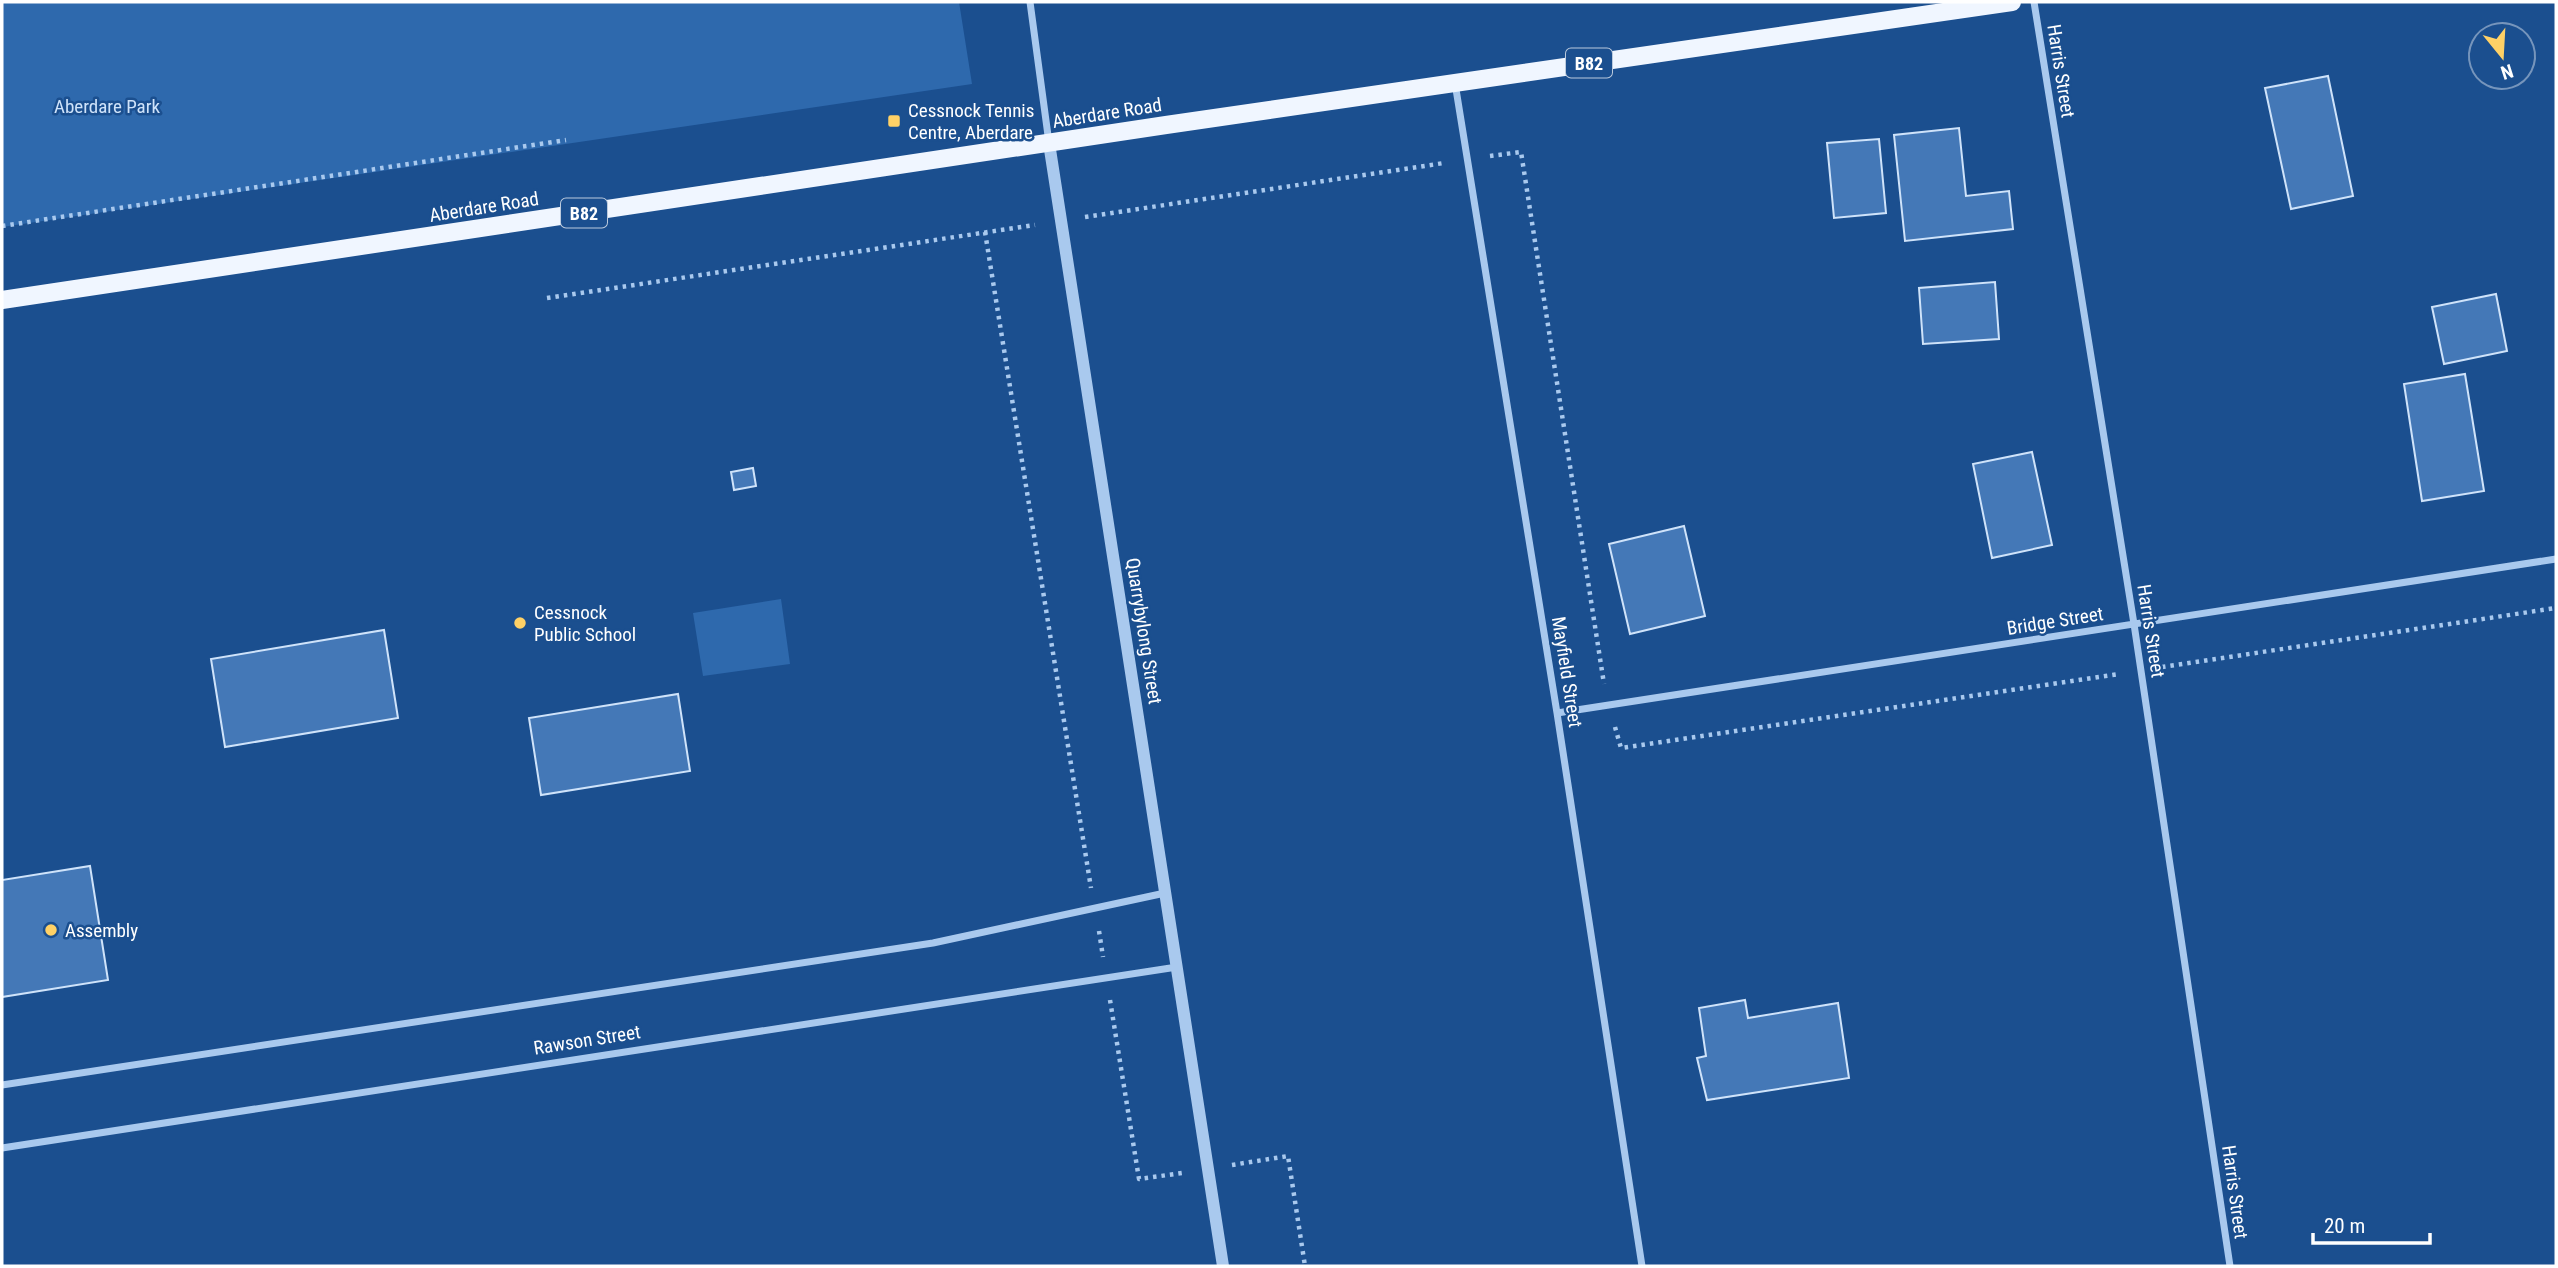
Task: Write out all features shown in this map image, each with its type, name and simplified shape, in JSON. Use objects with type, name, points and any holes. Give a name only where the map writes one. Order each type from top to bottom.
[{"type":"main road","name":"Aberdare Road","points":[[2,300],[2012,2]]},
{"type":"street","name":"Quarrybylong Street","points":[[1030,2],[1049,143],[1223,1266]]},
{"type":"street","name":"Harris Street","points":[[2034,2],[2134,624],[2230,1266]]},
{"type":"street","name":"Mayfield Street","points":[[1455,83],[1557,713],[1642,1266]]},
{"type":"street","name":"Bridge Street","points":[[1557,713],[2556,559]]},
{"type":"street","points":[[2,1085],[933,943],[1165,893]]},
{"type":"street","name":"Rawson Street","points":[[2,1148],[1177,967]]},
{"type":"path","points":[[2,226],[566,141]]},
{"type":"path","points":[[1521,152],[1598,660]]},
{"type":"path","points":[[985,232],[1139,1180]]},
{"type":"path","points":[[1621,748],[2556,608]]},
{"type":"path","points":[[1288,1156],[1305,1266]]},
{"type":"green space","name":"Aberdare Park","points":[[2,2],[959,2],[972,84],[2,227]]},
{"type":"green space","points":[[781,599],[790,664],[703,676],[693,613]]},
{"type":"building","points":[[2328,76],[2353,196],[2291,209],[2265,88]]},
{"type":"building","points":[[1959,128],[1966,196],[2009,191],[2013,229],[1905,241],[1894,135]]},
{"type":"building","points":[[1879,139],[1886,213],[1834,218],[1827,143]]},
{"type":"building","points":[[1995,282],[1999,339],[1923,344],[1919,288]]},
{"type":"building","points":[[2496,294],[2507,351],[2444,364],[2432,307]]},
{"type":"building","points":[[2465,374],[2484,491],[2422,501],[2404,384]]},
{"type":"building","points":[[2032,452],[2052,545],[1992,558],[1973,464]]},
{"type":"building","points":[[753,468],[756,486],[734,490],[731,472]]},
{"type":"building","points":[[1684,526],[1705,616],[1630,634],[1609,544]]},
{"type":"building","points":[[384,630],[398,718],[225,747],[211,659]]},
{"type":"building","points":[[678,694],[690,771],[541,795],[529,718]]},
{"type":"building","name":"Assembly","points":[[90,866],[108,980],[2,997],[2,880]]},
{"type":"building","points":[[1745,1000],[1748,1018],[1838,1003],[1849,1078],[1707,1100],[1697,1058],[1706,1056],[1699,1008]]},
{"type":"place","name":"Cessnock Tennis Centre, Aberdare","points":[[894,121]]},
{"type":"place","name":"Cessnock Public School","points":[[520,623]]},
{"type":"place","name":"Assembly","points":[[51,930]]}]
